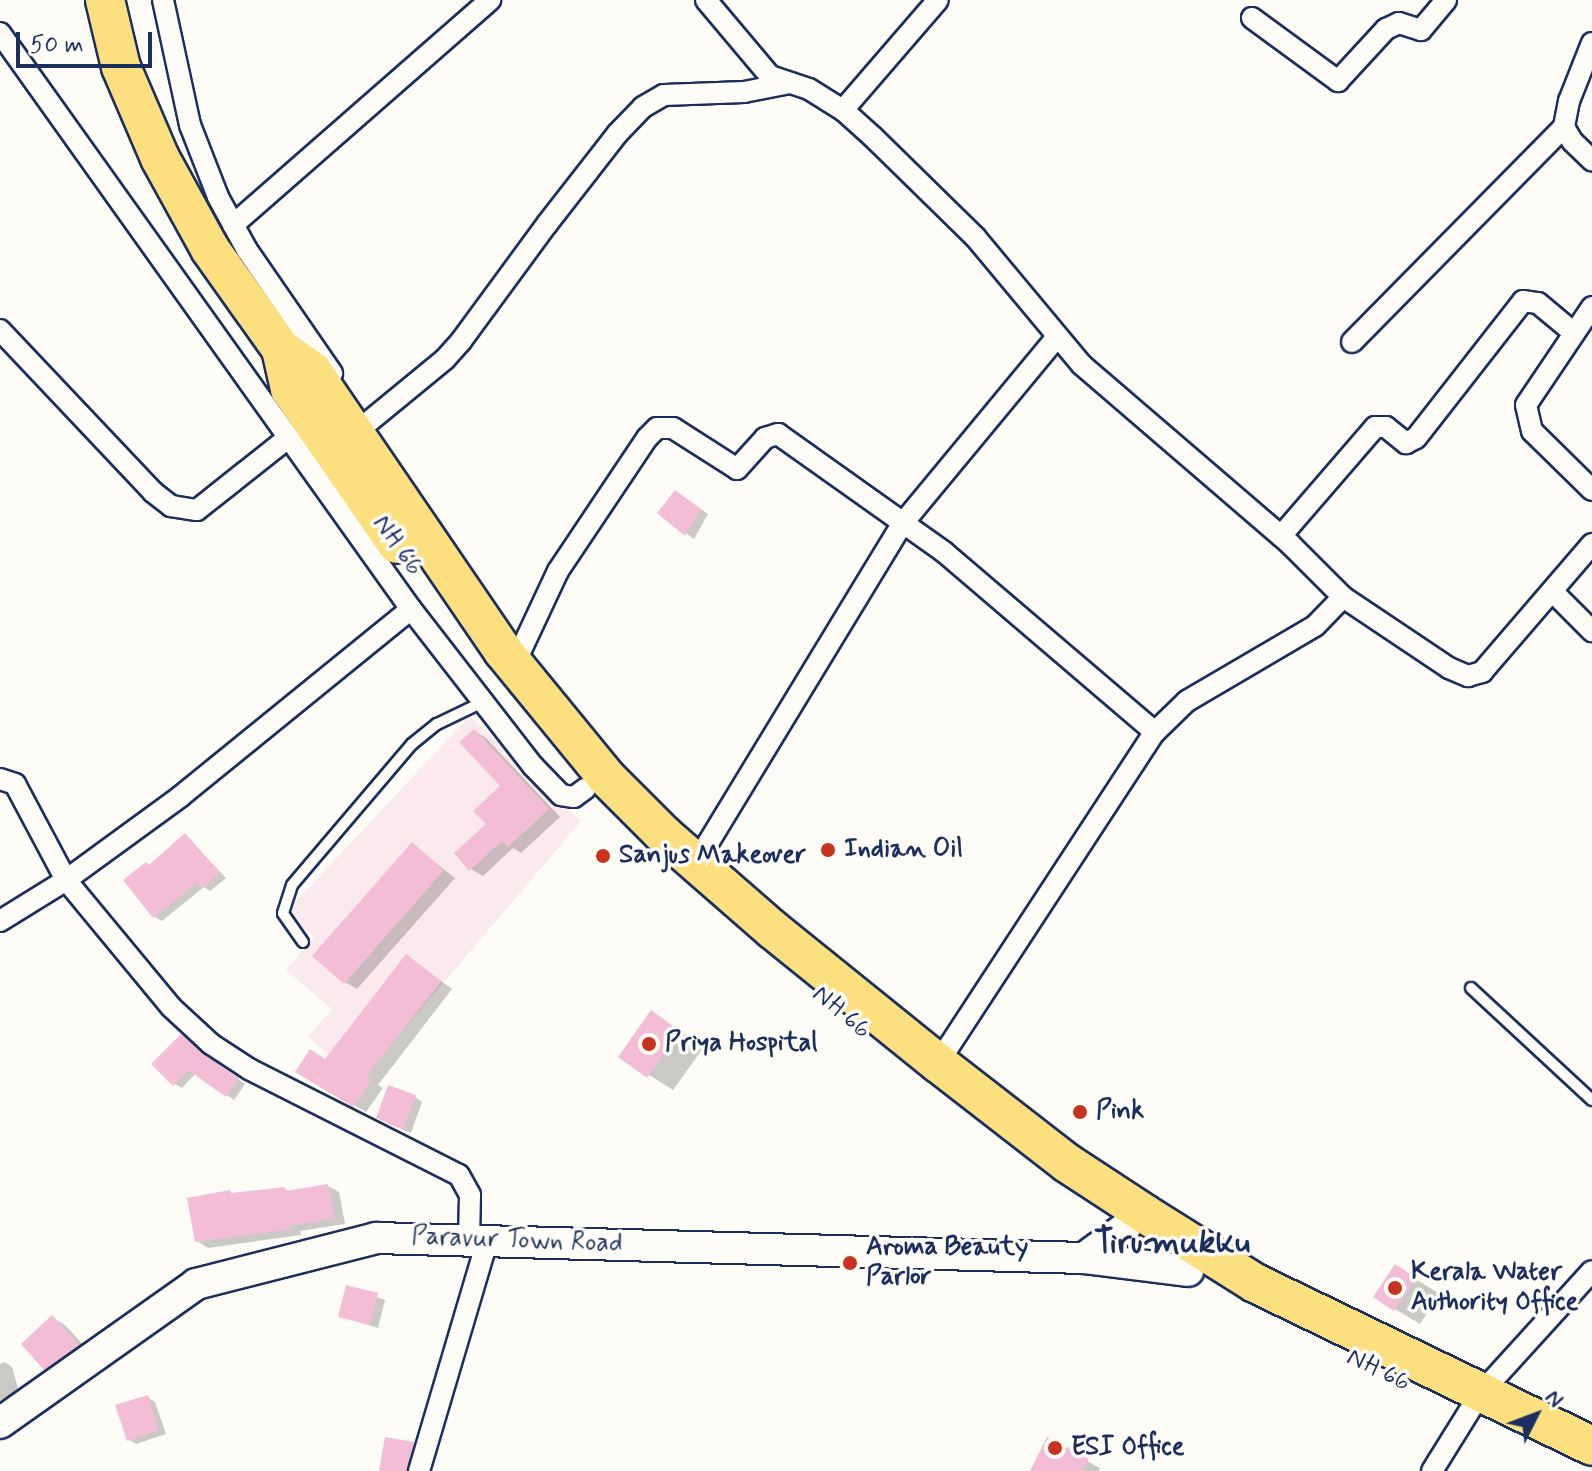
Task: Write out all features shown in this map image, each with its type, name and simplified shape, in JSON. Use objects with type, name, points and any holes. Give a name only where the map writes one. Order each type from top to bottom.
[{"type":"highway","name":"NH 66","points":[[105,0],[121,67],[160,158],[210,249],[281,349],[312,371],[402,508],[514,665],[606,777],[696,863],[938,1063],[1067,1163],[1255,1283],[1586,1471]]},
{"type":"highway","name":"NH 66","points":[[281,349],[290,389],[429,591],[521,715],[585,789],[713,907],[947,1101],[1188,1271],[1292,1329],[1474,1405],[1592,1446]]},
{"type":"main road","points":[[1084,1258],[1125,1228]]},
{"type":"main road","name":"Paravur Town Road","points":[[0,1423],[196,1284],[376,1238],[1084,1258],[1188,1271]]},
{"type":"street","points":[[163,0],[190,125],[218,197],[233,225],[403,484],[402,508]]},
{"type":"street","points":[[233,225],[490,0]]},
{"type":"street","points":[[706,0],[768,74],[794,83],[843,110],[976,238],[1082,365],[1281,536],[1343,597],[1449,668],[1474,676],[1484,669],[1592,544]]},
{"type":"street","points":[[843,110],[938,0]]},
{"type":"street","points":[[1252,18],[1338,81],[1386,29],[1399,23],[1421,30],[1446,0]]},
{"type":"street","points":[[0,33],[411,609],[561,795],[574,797],[585,789]]},
{"type":"street","points":[[1352,342],[1564,127],[1569,101],[1592,43]]},
{"type":"street","points":[[366,424],[453,350],[599,156],[643,107],[664,95],[744,92],[794,83]]},
{"type":"street","points":[[1564,127],[1572,141],[1592,160]]},
{"type":"street","points":[[1281,536],[1375,427],[1386,427],[1406,443],[1416,438],[1523,301],[1538,303],[1574,333]]},
{"type":"street","points":[[1592,307],[1530,393],[1526,417],[1541,442],[1592,490]]},
{"type":"street","points":[[0,330],[153,492],[171,506],[197,510],[289,437]]},
{"type":"street","points":[[696,863],[903,523],[1057,337]]},
{"type":"street","points":[[514,665],[558,571],[647,438],[664,425],[737,469],[765,438],[778,434],[944,552],[1155,732]]},
{"type":"street","points":[[1552,591],[1592,631]]},
{"type":"street","points":[[938,1063],[1155,732],[1187,701],[1315,626],[1343,597]]},
{"type":"street","points":[[0,921],[66,880],[181,796],[411,609]]},
{"type":"street","points":[[0,779],[10,781],[19,791],[66,880],[171,1007],[211,1044],[249,1069],[459,1175],[470,1195],[478,1240],[419,1471]]},
{"type":"street","points":[[1432,1471],[1474,1405],[1592,1271]]},
{"type":"lane","points":[[303,942],[283,913],[292,885],[412,744],[437,724],[483,702]]},
{"type":"lane","points":[[1471,988],[1592,1100]]},
{"type":"shaded area","points":[[470,716],[581,821],[360,1081],[308,1037],[332,1009],[286,970],[314,937],[285,913]]},
{"type":"building","points":[[675,490],[701,509],[685,536],[657,513]]},
{"type":"building","points":[[474,729],[549,809],[508,847],[502,841],[469,871],[454,853],[486,824],[473,811],[500,786],[459,742]]},
{"type":"building","points":[[185,833],[220,873],[202,888],[197,883],[153,918],[123,880],[146,862],[149,865]]},
{"type":"building","points":[[412,842],[444,870],[344,984],[312,956]]},
{"type":"building","points":[[406,954],[441,981],[366,1077],[372,1079],[353,1107],[295,1072],[310,1049],[325,1059]]},
{"type":"building","name":"Priya Hospital","points":[[651,1010],[680,1031],[647,1078],[618,1057]]},
{"type":"building","points":[[181,1034],[204,1055],[239,1078],[226,1097],[188,1070],[173,1086],[151,1064]]},
{"type":"building","points":[[388,1085],[416,1095],[403,1130],[376,1118]]},
{"type":"building","points":[[328,1184],[335,1218],[290,1226],[290,1229],[195,1242],[187,1198],[230,1190],[231,1193],[285,1187],[286,1191]]},
{"type":"building","name":"Kerala Water Authority Office","points":[[1395,1264],[1416,1278],[1394,1311],[1373,1297]]},
{"type":"building","points":[[346,1285],[378,1293],[370,1325],[338,1317]]},
{"type":"building","points":[[52,1315],[79,1345],[44,1370],[21,1344]]},
{"type":"building","points":[[148,1395],[159,1430],[127,1441],[115,1405]]},
{"type":"building","points":[[385,1437],[414,1442],[406,1471],[379,1471]]},
{"type":"building","name":"ESI Office","points":[[1047,1437],[1089,1459],[1083,1471],[1030,1471]]},
{"type":"place","name":"Indian Oil","points":[[828,850]]},
{"type":"place","name":"Sanjus Makeover","points":[[603,856]]},
{"type":"place","name":"Priya Hospital","points":[[649,1044]]},
{"type":"place","name":"Pink","points":[[1080,1112]]},
{"type":"place","name":"Aroma Beauty Parlor","points":[[850,1263]]},
{"type":"place","name":"Kerala Water Authority Office","points":[[1395,1288]]},
{"type":"place","name":"ESI Office","points":[[1055,1448]]},
{"type":"district","name":"Tirumukku","points":[[1172,1243]]}]
